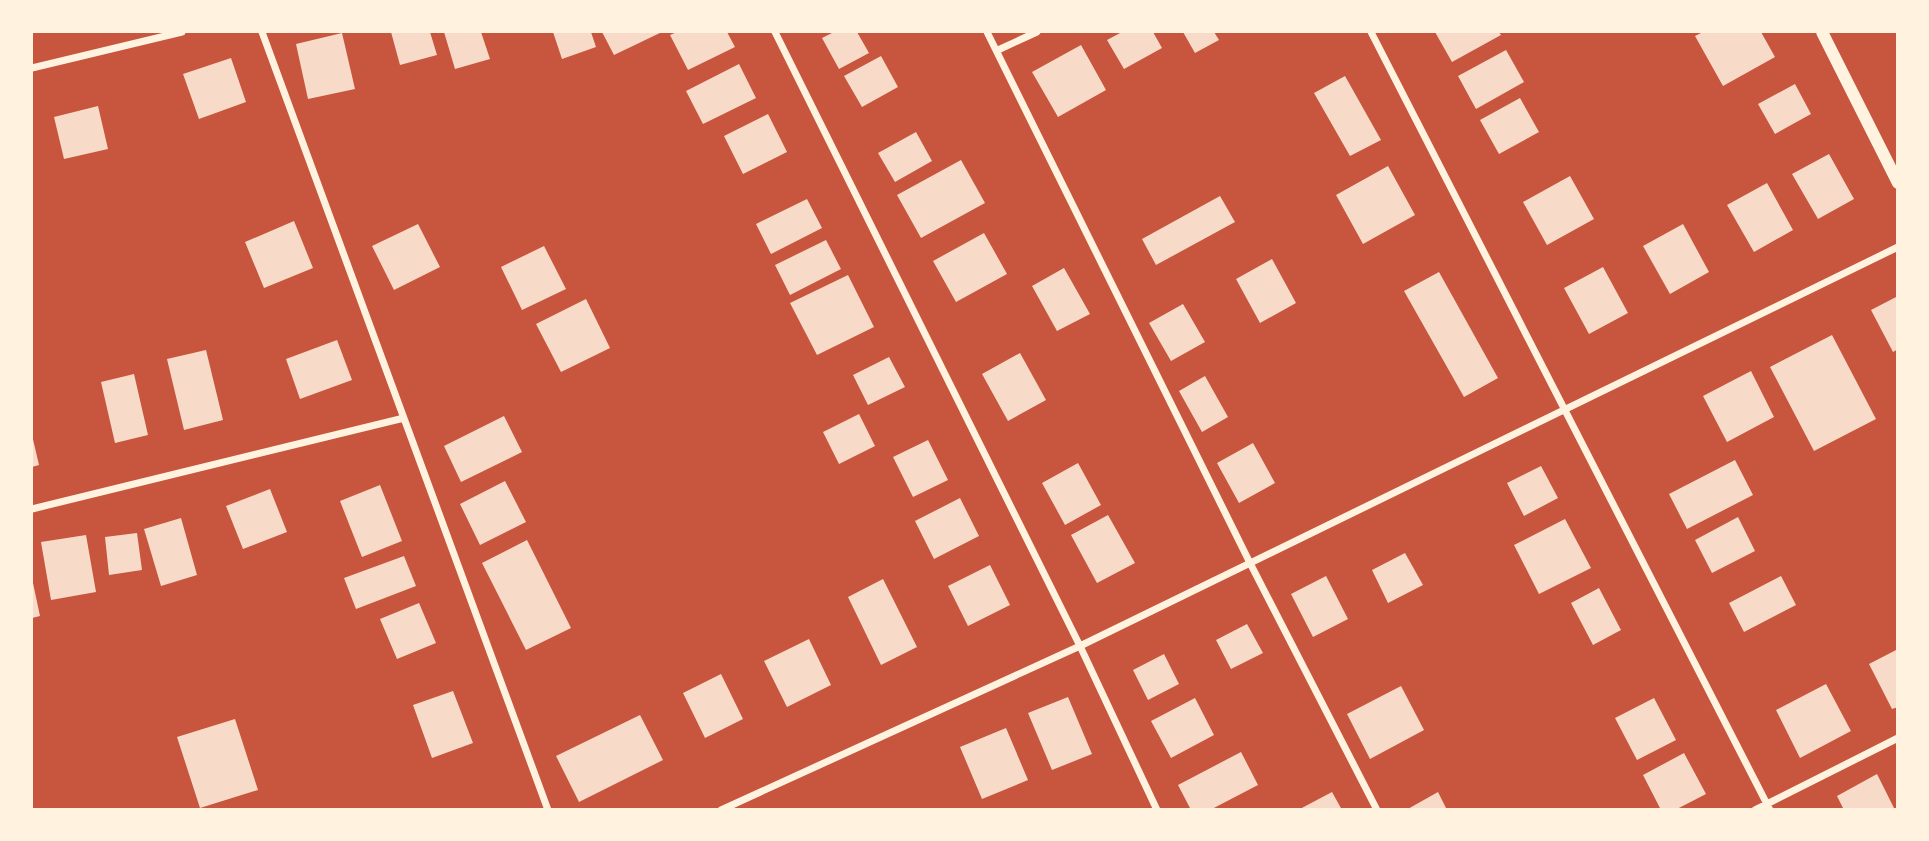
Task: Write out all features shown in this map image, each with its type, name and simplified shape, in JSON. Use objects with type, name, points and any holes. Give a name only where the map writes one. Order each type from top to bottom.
[{"type":"street","points":[[32,68],[182,32]]},
{"type":"street","points":[[262,32],[548,810]]},
{"type":"street","points":[[775,32],[1080,646],[1157,810]]},
{"type":"street","points":[[987,32],[1250,563],[1377,810]]},
{"type":"street","points":[[998,50],[1037,32]]},
{"type":"street","points":[[1371,32],[1769,807]]},
{"type":"street","points":[[1822,32],[1898,183]]},
{"type":"street","points":[[722,810],[1080,646],[1898,247]]},
{"type":"street","points":[[32,509],[404,418]]},
{"type":"street","points":[[1755,810],[1769,807],[1898,738]]},
{"type":"building","points":[[391,32],[430,32],[437,55],[400,65]]},
{"type":"building","points":[[444,32],[481,32],[490,59],[455,69]]},
{"type":"building","points":[[553,32],[591,32],[596,47],[562,59]]},
{"type":"building","points":[[602,32],[662,32],[614,55]]},
{"type":"building","points":[[677,32],[727,32],[735,47],[688,70],[670,35]]},
{"type":"building","points":[[834,32],[857,32],[869,53],[839,69],[822,38]]},
{"type":"building","points":[[1122,32],[1153,32],[1162,48],[1124,69],[1107,40]]},
{"type":"building","points":[[1183,32],[1214,32],[1219,40],[1195,53]]},
{"type":"building","points":[[1435,32],[1499,32],[1501,35],[1452,62]]},
{"type":"building","points":[[1703,32],[1761,32],[1775,57],[1723,86],[1695,36]]},
{"type":"building","points":[[342,33],[355,89],[308,99],[296,44]]},
{"type":"building","points":[[1081,45],[1106,90],[1058,117],[1032,72]]},
{"type":"building","points":[[1506,50],[1524,82],[1476,109],[1458,76]]},
{"type":"building","points":[[881,56],[898,87],[862,107],[844,76]]},
{"type":"building","points":[[231,58],[246,102],[199,119],[183,74]]},
{"type":"building","points":[[739,64],[756,98],[703,124],[686,91]]},
{"type":"building","points":[[1345,76],[1381,140],[1350,156],[1314,93]]},
{"type":"building","points":[[1795,84],[1811,114],[1775,134],[1758,104]]},
{"type":"building","points":[[1520,98],[1539,132],[1499,154],[1480,120]]},
{"type":"building","points":[[98,106],[108,149],[64,159],[54,117]]},
{"type":"building","points":[[768,114],[787,152],[743,174],[724,136]]},
{"type":"building","points":[[916,132],[932,161],[895,182],[878,153]]},
{"type":"building","points":[[1829,154],[1854,199],[1818,219],[1792,174]]},
{"type":"building","points":[[961,160],[985,203],[921,238],[897,195]]},
{"type":"building","points":[[1388,166],[1415,215],[1363,244],[1336,195]]},
{"type":"building","points":[[1570,176],[1594,219],[1547,245],[1523,202]]},
{"type":"building","points":[[1767,183],[1793,230],[1754,252],[1727,205]]},
{"type":"building","points":[[1220,196],[1235,222],[1156,265],[1142,239]]},
{"type":"building","points":[[807,199],[822,228],[771,254],[756,224]]},
{"type":"building","points":[[294,221],[313,268],[264,288],[245,242]]},
{"type":"building","points":[[418,224],[440,267],[394,290],[372,246]]},
{"type":"building","points":[[1683,224],[1709,272],[1670,294],[1643,246]]},
{"type":"building","points":[[984,233],[1007,274],[956,302],[933,261]]},
{"type":"building","points":[[826,240],[841,269],[790,295],[775,265]]},
{"type":"building","points":[[544,246],[566,289],[522,310],[501,267]]},
{"type":"building","points":[[1272,259],[1296,303],[1260,323],[1236,279]]},
{"type":"building","points":[[1603,267],[1628,313],[1589,334],[1564,288]]},
{"type":"building","points":[[1064,268],[1090,314],[1057,331],[1032,286]]},
{"type":"building","points":[[1439,272],[1498,378],[1464,397],[1404,291]]},
{"type":"building","points":[[848,275],[874,327],[817,355],[790,303]]},
{"type":"building","points":[[1898,296],[1898,349],[1893,352],[1871,310]]},
{"type":"building","points":[[586,299],[610,348],[561,372],[536,324]]},
{"type":"building","points":[[1183,304],[1205,342],[1171,361],[1149,323]]},
{"type":"building","points":[[1832,335],[1876,419],[1814,451],[1770,367]]},
{"type":"building","points":[[337,340],[352,380],[300,399],[286,359]]},
{"type":"building","points":[[206,350],[223,420],[184,430],[167,359]]},
{"type":"building","points":[[1020,353],[1046,400],[1008,421],[982,374]]},
{"type":"building","points":[[889,357],[905,387],[868,405],[853,375]]},
{"type":"building","points":[[1751,371],[1774,417],[1727,442],[1703,396]]},
{"type":"building","points":[[134,374],[148,435],[115,443],[101,382]]},
{"type":"building","points":[[1205,376],[1228,417],[1202,432],[1179,391]]},
{"type":"building","points":[[859,414],[875,446],[839,464],[823,432]]},
{"type":"building","points":[[504,416],[522,452],[461,482],[444,446]]},
{"type":"building","points":[[32,435],[39,465],[32,467]]},
{"type":"building","points":[[928,440],[948,480],[913,497],[893,457]]},
{"type":"building","points":[[1253,443],[1275,483],[1239,503],[1217,463]]},
{"type":"building","points":[[1735,460],[1753,495],[1687,529],[1669,494]]},
{"type":"building","points":[[1078,463],[1101,505],[1065,525],[1042,483]]},
{"type":"building","points":[[1541,466],[1558,498],[1524,516],[1507,483]]},
{"type":"building","points":[[505,481],[526,522],[480,545],[460,504]]},
{"type":"building","points":[[380,485],[402,541],[362,557],[340,501]]},
{"type":"building","points":[[270,489],[287,532],[243,549],[226,506]]},
{"type":"building","points":[[960,498],[979,536],[934,559],[915,521]]},
{"type":"building","points":[[1108,515],[1135,563],[1097,583],[1071,535]]},
{"type":"building","points":[[1738,517],[1755,551],[1712,573],[1695,540]]},
{"type":"building","points":[[181,518],[197,575],[161,586],[144,529]]},
{"type":"building","points":[[1565,519],[1591,568],[1539,594],[1514,545]]},
{"type":"building","points":[[137,533],[142,570],[109,575],[105,537]]},
{"type":"building","points":[[86,535],[96,592],[51,600],[41,542]]},
{"type":"building","points":[[527,540],[571,628],[526,650],[482,563]]},
{"type":"building","points":[[1405,553],[1423,585],[1388,603],[1372,570]]},
{"type":"building","points":[[404,556],[416,586],[356,609],[344,578]]},
{"type":"building","points":[[990,565],[1010,605],[968,626],[948,586]]},
{"type":"building","points":[[1326,576],[1348,619],[1313,637],[1291,594]]},
{"type":"building","points":[[1781,576],[1796,605],[1744,632],[1729,603]]},
{"type":"building","points":[[883,579],[917,647],[881,665],[848,597]]},
{"type":"building","points":[[32,583],[40,616],[32,618]]},
{"type":"building","points":[[1599,588],[1621,630],[1593,645],[1571,603]]},
{"type":"building","points":[[419,603],[436,643],[397,659],[380,619]]},
{"type":"building","points":[[1247,624],[1263,653],[1231,669],[1216,640]]},
{"type":"building","points":[[809,639],[831,685],[787,707],[764,661]]},
{"type":"building","points":[[1898,649],[1898,707],[1892,709],[1869,664]]},
{"type":"building","points":[[1164,654],[1179,684],[1148,700],[1133,670]]},
{"type":"building","points":[[721,674],[743,719],[705,738],[683,693]]},
{"type":"building","points":[[1826,684],[1851,731],[1800,758],[1776,710]]},
{"type":"building","points":[[1401,686],[1424,730],[1370,759],[1347,714]]},
{"type":"building","points":[[453,691],[473,743],[432,758],[413,705]]},
{"type":"building","points":[[1068,697],[1092,754],[1052,770],[1028,713]]},
{"type":"building","points":[[1195,698],[1214,735],[1171,758],[1151,721]]},
{"type":"building","points":[[1654,698],[1676,740],[1637,760],[1615,718]]},
{"type":"building","points":[[640,715],[663,760],[579,802],[556,756]]},
{"type":"building","points":[[235,719],[258,790],[200,808],[177,737]]},
{"type":"building","points":[[1006,728],[1028,780],[982,799],[960,747]]},
{"type":"building","points":[[1241,752],[1258,785],[1210,810],[1191,810],[1178,785]]},
{"type":"building","points":[[1684,753],[1706,794],[1675,810],[1661,810],[1643,775]]},
{"type":"building","points":[[1877,774],[1895,810],[1844,810],[1837,796]]},
{"type":"building","points":[[1332,792],[1342,810],[1298,810]]},
{"type":"building","points":[[1438,792],[1447,810],[1406,810]]}]
